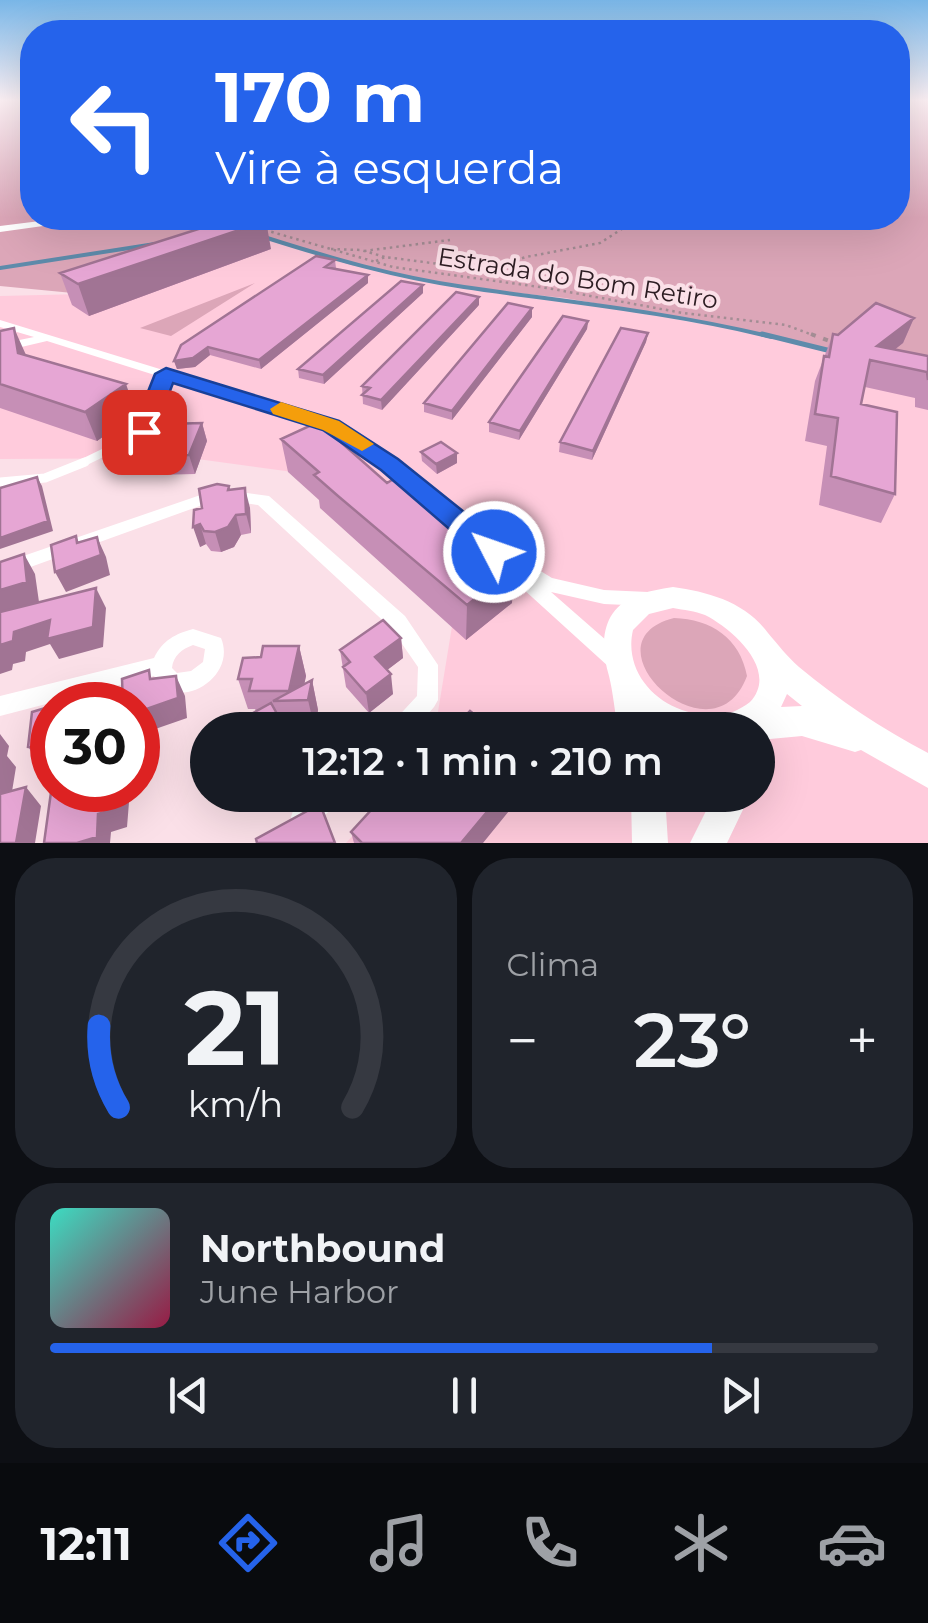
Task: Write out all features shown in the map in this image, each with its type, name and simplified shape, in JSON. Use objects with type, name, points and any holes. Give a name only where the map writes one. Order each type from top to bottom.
[{"type":"main road","points":[[630,712],[615,640],[622,622],[635,608],[654,600],[682,597],[710,604],[737,618],[762,644],[774,674],[771,702],[760,712]]},
{"type":"main road","points":[[770,659],[817,704],[875,744],[928,772]]},
{"type":"main road","points":[[620,670],[646,706],[656,712]]},
{"type":"main road","points":[[775,724],[802,721],[875,744]]},
{"type":"main road","points":[[649,812],[650,843]]},
{"type":"main road","points":[[708,843],[725,812]]},
{"type":"street","points":[[0,322],[331,426],[379,457],[494,552],[620,670]]},
{"type":"street","points":[[0,348],[46,338]]},
{"type":"street","points":[[0,571],[218,494],[263,500],[398,622],[428,666],[427,700],[416,712]]},
{"type":"street","points":[[494,552],[547,584],[604,597],[654,600]]},
{"type":"street","points":[[0,706],[161,664]]},
{"type":"street","points":[[282,832],[307,812]]},
{"type":"lane","points":[[0,482],[44,478],[106,454],[144,432],[166,374]]},
{"type":"path","name":"Estrada do Bom Retiro","points":[[262,230],[372,262],[683,313],[786,325],[837,343]]},
{"type":"path","points":[[364,251],[486,270],[526,257],[600,242],[620,230]]},
{"type":"path","points":[[324,248],[364,251],[450,240]]},
{"type":"path","points":[[372,262],[385,257]]},
{"type":"shaded area","points":[[0,139],[20,139],[20,230],[910,230],[910,139],[928,139],[928,377],[736,328],[565,298],[462,287],[351,265],[257,234],[83,294],[0,286]]},
{"type":"shaded area","points":[[257,234],[736,328],[928,377],[928,843],[346,843],[374,812],[775,812],[775,712],[438,712],[456,602],[374,483],[190,458],[0,459],[0,296],[83,294]]},
{"type":"shaded area","points":[[255,283],[171,336],[140,328]]},
{"type":"shaded area","points":[[674,618],[712,627],[738,651],[747,676],[730,701],[708,709],[684,704],[662,690],[646,671],[641,650],[648,631]]},
{"type":"building","points":[[195,230],[239,230],[78,284],[60,273]]},
{"type":"building","points":[[316,256],[335,260],[325,267],[368,275],[259,360],[208,347],[193,358],[174,361],[181,345]]},
{"type":"building","points":[[401,281],[423,285],[323,375],[298,369]]},
{"type":"building","points":[[456,292],[479,297],[381,400],[362,395],[370,388],[362,386]]},
{"type":"building","points":[[508,303],[532,308],[452,411],[424,403]]},
{"type":"building","points":[[876,303],[914,318],[877,346],[928,356],[928,380],[927,372],[870,360],[861,404],[897,412],[895,494],[831,476],[838,418],[815,414],[824,356],[829,357],[833,334],[838,335]]},
{"type":"building","points":[[563,316],[588,321],[520,431],[489,422]]},
{"type":"building","points":[[14,328],[18,353],[126,384],[85,412],[0,384],[0,331]]},
{"type":"building","points":[[621,328],[648,333],[593,451],[560,442]]},
{"type":"building","points":[[318,422],[387,483],[397,477],[514,568],[467,605],[314,475],[319,472],[281,439]]},
{"type":"building","points":[[202,423],[189,455],[148,456],[164,424]]},
{"type":"building","points":[[441,442],[457,453],[436,464],[421,452]]},
{"type":"building","points":[[37,477],[48,521],[0,538],[0,488]]},
{"type":"building","points":[[217,484],[229,486],[228,490],[245,488],[246,514],[236,515],[228,527],[215,532],[204,531],[200,524],[193,527],[194,510],[202,508],[199,489]]},
{"type":"building","points":[[76,536],[77,543],[97,537],[101,555],[55,572],[51,545]]},
{"type":"building","points":[[24,554],[27,582],[0,590],[0,562]]},
{"type":"building","points":[[96,588],[93,627],[47,639],[50,620],[14,632],[13,641],[0,645],[0,612]]},
{"type":"building","points":[[383,620],[401,638],[375,657],[391,674],[366,693],[343,667],[350,662],[340,650]]},
{"type":"building","points":[[263,646],[299,646],[289,691],[249,691],[252,679],[238,679],[243,658],[261,657]]},
{"type":"building","points":[[149,670],[150,679],[176,676],[178,698],[160,704],[160,682],[122,679]]},
{"type":"building","points":[[312,680],[308,700],[273,701]]},
{"type":"building","points":[[271,703],[276,712],[255,712]]},
{"type":"building","points":[[26,787],[16,843],[0,843],[0,794]]},
{"type":"building","points":[[48,812],[105,812],[98,814],[97,837],[77,843],[44,843]]},
{"type":"building","points":[[305,812],[323,812],[335,843],[257,843],[256,839]]},
{"type":"building","points":[[369,812],[487,812],[461,843],[362,843],[351,832]]},
{"type":"waterway","points":[[264,237],[413,278],[657,314],[772,337]]},
{"type":"waterway","points":[[0,268],[155,244]]},
{"type":"waterway","points":[[762,334],[831,351]]},
{"type":"slow traffic","points":[[281,409],[331,426],[362,444]]},
{"type":"route","points":[[144,432],[166,374],[331,426],[389,464],[494,552]]}]
